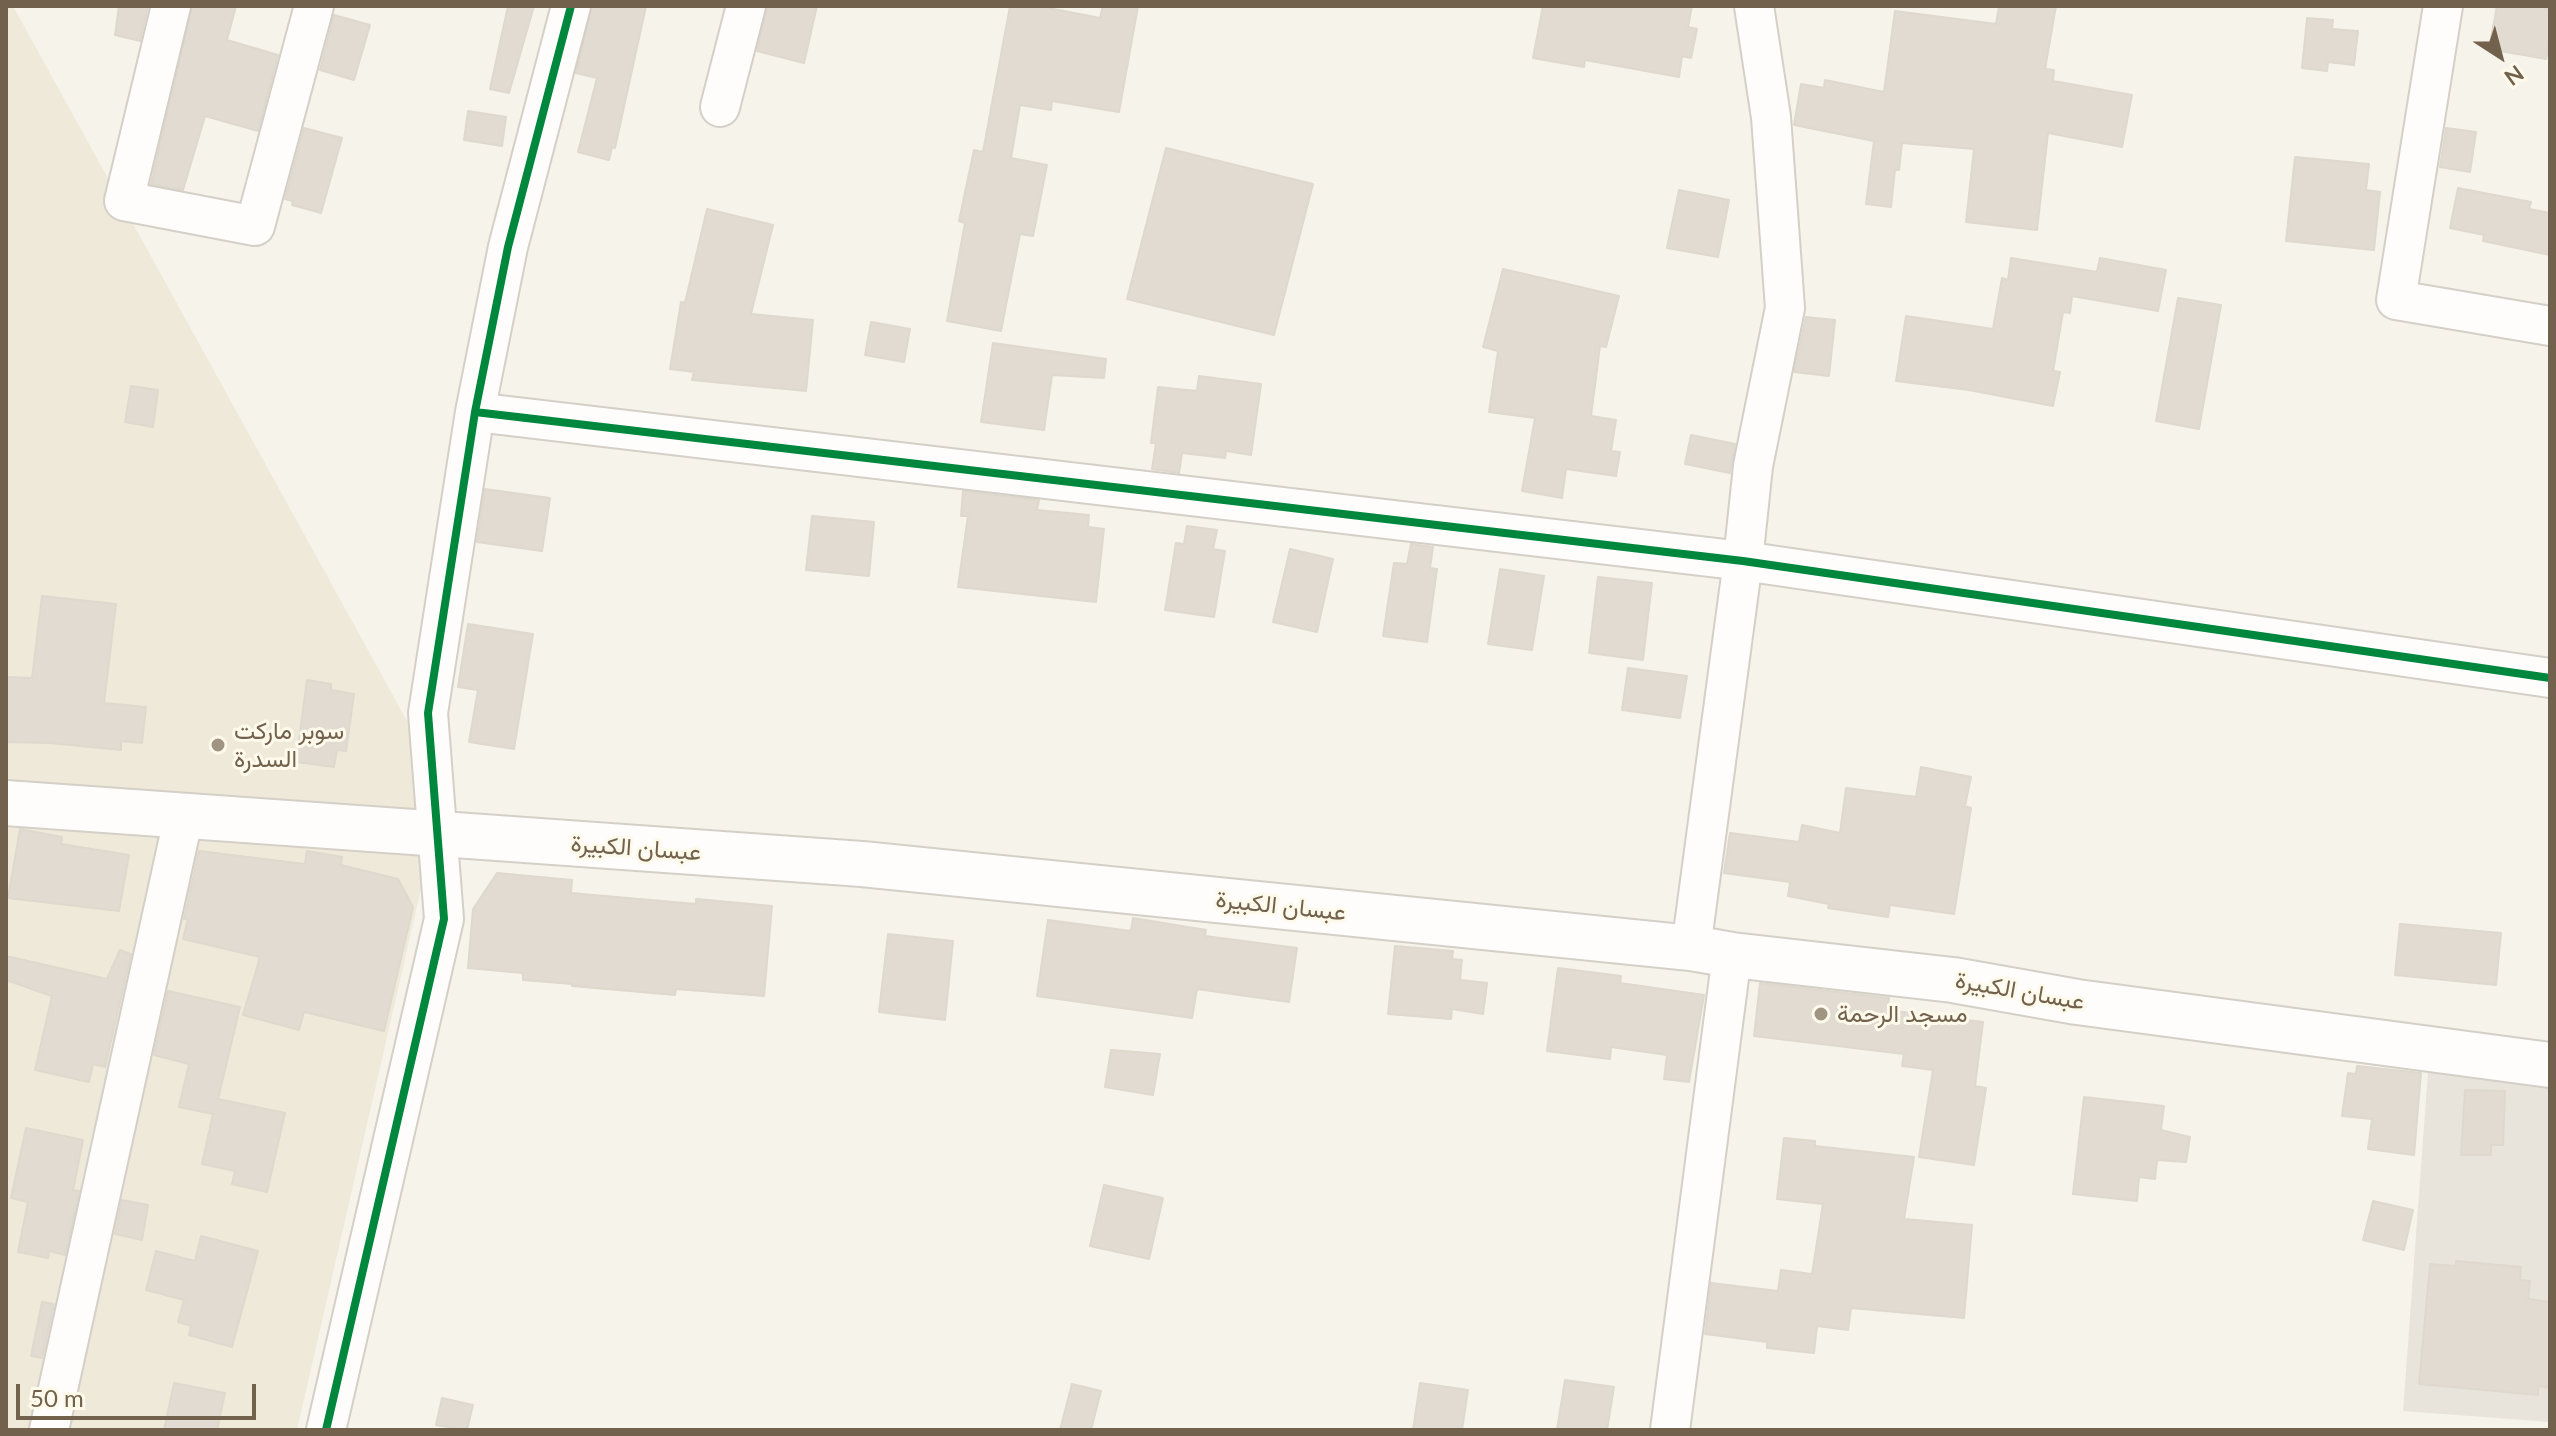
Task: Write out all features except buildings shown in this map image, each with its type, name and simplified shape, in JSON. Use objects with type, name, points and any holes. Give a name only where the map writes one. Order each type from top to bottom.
[{"type":"main road","name":"عبسان الكبيرة","points":[[6,803],[862,864],[1712,951],[1953,980],[2077,1002],[2550,1065]]},
{"type":"street","points":[[171,6],[124,201],[255,226],[314,6]]},
{"type":"street","points":[[326,1430],[444,919],[428,713],[475,412],[508,247],[571,6]]},
{"type":"street","points":[[720,107],[746,6]]},
{"type":"street","points":[[1670,1430],[1743,561],[1753,466],[1785,308],[1771,117],[1754,6]]},
{"type":"street","points":[[2443,6],[2396,300],[2550,326]]},
{"type":"street","points":[[475,412],[1743,561],[2550,678]]},
{"type":"street","points":[[49,1430],[184,815]]},
{"type":"shaded area","points":[[6,6],[13,6],[444,788],[297,1430],[6,1430]]},
{"type":"shaded area","points":[[2428,1072],[2550,1088],[2550,1422],[2403,1411]]},
{"type":"cycle path","points":[[326,1430],[444,919],[428,713],[475,412],[508,247],[571,6]]},
{"type":"cycle path","points":[[475,412],[1743,561],[2550,678]]},
{"type":"place","name":"سوبر ماركت السدرة","points":[[218,745]]},
{"type":"place","name":"مسجد الرحمة","points":[[1821,1014]]}]
